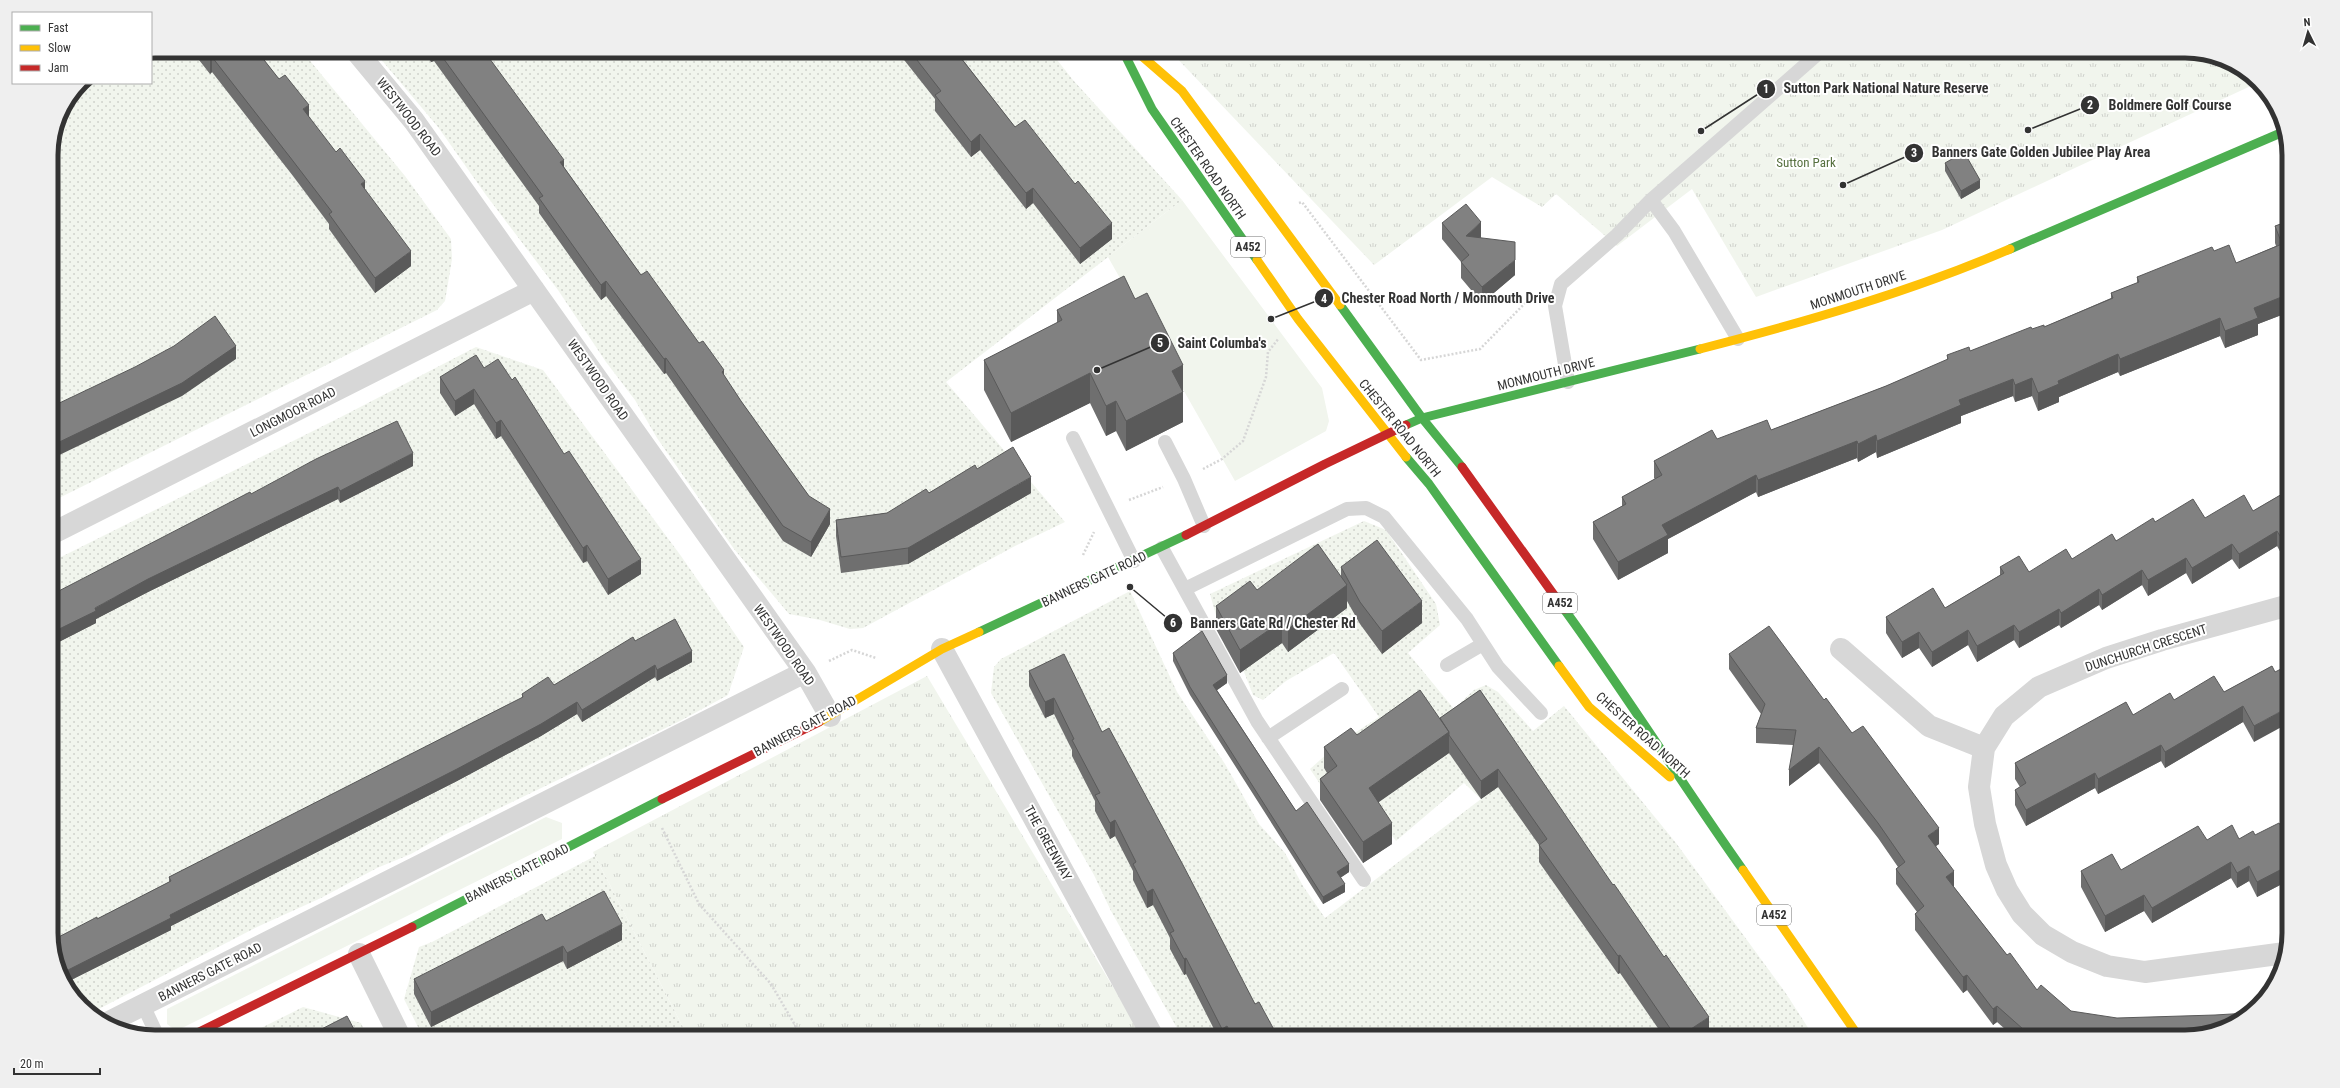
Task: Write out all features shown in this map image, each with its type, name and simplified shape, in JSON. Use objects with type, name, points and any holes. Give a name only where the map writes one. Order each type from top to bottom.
[{"type":"main road","name":"CHESTER ROAD NORTH","points":[[1126,58],[1152,109],[1298,319],[1386,434],[1429,484],[1589,707],[1690,794]]},
{"type":"main road","name":"CHESTER ROAD NORTH","points":[[1144,58],[1182,91],[1278,218],[1422,418],[1459,462],[1619,685],[1690,794],[1853,1030]]},
{"type":"main road","name":"MONMOUTH DRIVE","points":[[1422,418],[1738,339],[1855,306],[1967,267],[2279,134]]},
{"type":"main road","name":"BANNERS GATE ROAD","points":[[203,1030],[359,954],[650,805],[830,716],[942,649],[1162,548],[1386,434],[1422,418]]},
{"type":"street","name":"WESTWOOD ROAD","points":[[362,58],[414,121],[805,672],[830,716]]},
{"type":"street","name":"LONGMOOR ROAD","points":[[58,530],[534,290]]},
{"type":"street","name":"DUNCHURCH CRESCENT","points":[[2280,954],[2145,972],[2107,966],[2072,952],[2043,935],[2022,914],[2007,890],[1996,865],[1985,824],[1979,787],[1984,748],[2004,716],[2039,687],[2106,658],[2162,640],[2282,607]]},
{"type":"street","name":"THE GREENWAY","points":[[942,649],[1149,1030]]},
{"type":"street","points":[[1840,649],[1929,726],[1984,748]]},
{"type":"street","name":"BANNERS GATE ROAD","points":[[113,1020],[805,672]]},
{"type":"street","points":[[359,954],[397,1030]]},
{"type":"lane","points":[[1568,382],[1555,306],[1561,284],[1617,235],[1651,200],[1813,58]]},
{"type":"lane","points":[[1651,200],[1674,231],[1738,339]]},
{"type":"lane","points":[[1073,438],[1134,561]]},
{"type":"lane","points":[[1165,442],[1184,479],[1204,526]]},
{"type":"lane","points":[[1185,589],[1347,509],[1366,508],[1384,517],[1467,620],[1498,668],[1541,713]]},
{"type":"lane","points":[[1162,548],[1268,738],[1364,880]]},
{"type":"lane","points":[[1446,665],[1483,644]]},
{"type":"lane","points":[[1268,738],[1342,689]]},
{"type":"lane","points":[[143,1005],[155,1030]]},
{"type":"path","points":[[1278,218],[1302,202],[1421,360],[1480,349],[1539,290]]},
{"type":"path","points":[[1080,560],[1107,508],[1184,479],[1222,459],[1243,441],[1266,377],[1268,352],[1298,319]]},
{"type":"path","points":[[805,672],[852,650],[880,659]]},
{"type":"path","points":[[650,805],[699,904],[771,984],[798,1030]]},
{"type":"green space","points":[[152,58],[308,58],[405,176],[451,239],[452,259],[445,301],[437,310],[58,499],[58,149],[61,130],[65,118],[78,96],[89,84],[152,84]]},
{"type":"green space","points":[[380,58],[1056,58],[1073,80],[1182,200],[946,382],[1065,522],[1015,546],[863,628],[850,629],[820,620],[789,614],[734,549],[657,438],[635,400],[606,362],[558,290],[486,195],[438,127]]},
{"type":"green space","name":"Sutton Park","points":[[1177,58],[2191,58],[2210,61],[2222,65],[2253,85],[1942,230],[1756,297],[1692,189],[1617,246],[1556,194],[1542,207],[1492,177],[1374,265]]},
{"type":"green space","points":[[1182,200],[1322,388],[1329,421],[1326,431],[1235,481],[1108,257]]},
{"type":"green space","points":[[476,347],[543,370],[681,556],[744,647],[728,695],[680,721],[444,835],[411,854],[377,868],[321,898],[257,927],[96,1010],[86,1002],[78,992],[65,970],[58,939],[58,558],[339,418]]},
{"type":"green space","points":[[1364,521],[1386,530],[1436,604],[1440,625],[1408,653],[1454,709],[1474,690],[1486,685],[1498,692],[1533,731],[1564,706],[1676,843],[1785,992],[1809,1030],[1178,1030],[1111,911],[1094,875],[991,693],[994,667],[1001,659],[1130,591],[1177,692],[1225,764],[1259,824],[1285,853],[1303,886],[1325,918],[1481,799],[1464,783],[1396,841],[1367,800],[1342,817],[1310,769],[1338,744],[1379,717],[1334,653],[1286,681],[1263,700],[1253,695],[1244,672],[1225,647],[1210,594]]},
{"type":"green space","points":[[927,676],[1139,1030],[684,1030],[593,852]]},
{"type":"green space","points":[[546,817],[562,823],[562,839],[178,1030],[175,1030],[167,1024],[167,1009]]},
{"type":"green space","points":[[595,856],[684,1030],[420,1030],[404,999],[419,947],[432,942]]},
{"type":"green space","points":[[303,1007],[361,1023],[364,1030],[257,1030]]},
{"type":"building","points":[[213,58],[262,58],[279,79],[285,75],[309,105],[303,109],[336,152],[340,148],[365,181],[361,184],[411,251],[375,278],[329,214],[332,212]]},
{"type":"building","points":[[443,58],[489,58],[564,160],[560,162],[641,275],[647,271],[699,343],[703,341],[724,370],[722,372],[741,401],[809,496],[830,509],[811,542],[783,526],[666,358],[664,359],[606,281],[601,285],[539,198],[543,196]]},
{"type":"building","points":[[915,58],[961,58],[1015,127],[1025,120],[1075,184],[1078,181],[1112,223],[1080,248],[1033,188],[1026,193],[980,134],[971,142],[935,95],[941,91]]},
{"type":"building","points":[[1964,152],[1980,180],[1961,191],[1945,163]]},
{"type":"building","points":[[1466,204],[1481,222],[1466,236],[1515,242],[1515,260],[1482,287],[1461,262],[1469,255],[1442,223]]},
{"type":"building","points":[[2282,224],[2282,244],[2275,226]]},
{"type":"building","points":[[2282,244],[2282,297],[2254,308],[2258,318],[2225,331],[2220,318],[2120,359],[2118,354],[2058,381],[2059,384],[2038,393],[2032,378],[2015,385],[2013,379],[1959,400],[1961,405],[1877,441],[1876,435],[1858,444],[1857,441],[1758,480],[1756,475],[1662,525],[1668,535],[1618,562],[1593,522],[1626,504],[1622,497],[1662,475],[1654,461],[1712,430],[1717,439],[1767,420],[1771,430],[1886,386],[1948,359],[1947,355],[1969,347],[1970,351],[2031,327],[2032,329],[2044,325],[2044,327],[2113,298],[2111,293],[2139,282],[2137,277],[2212,247],[2214,251],[2229,245],[2236,263]]},
{"type":"building","points":[[1124,276],[1135,299],[1147,293],[1183,365],[1172,371],[1183,392],[1126,421],[1116,401],[1106,406],[1090,373],[1011,413],[984,360],[1062,320],[1057,310]]},
{"type":"building","points":[[215,316],[236,346],[182,383],[58,443],[58,404],[135,367],[174,346]]},
{"type":"building","points":[[476,355],[484,368],[498,359],[512,380],[515,377],[564,454],[569,451],[641,559],[608,579],[587,545],[583,548],[501,420],[496,423],[474,389],[455,401],[440,377]]},
{"type":"building","points":[[397,421],[413,453],[340,491],[338,487],[148,579],[95,608],[96,611],[58,630],[58,591],[250,492],[251,494],[316,459]]},
{"type":"building","points":[[1013,447],[1031,477],[908,548],[841,557],[836,520],[887,513],[926,489],[929,493],[975,465],[977,469]]},
{"type":"building","points":[[2282,494],[2282,539],[2277,531],[2239,554],[2232,544],[2192,568],[2186,558],[2148,580],[2142,570],[2102,595],[2099,589],[2061,613],[2059,609],[2019,632],[2014,625],[1977,646],[1968,630],[1932,652],[1919,632],[1902,642],[1886,617],[1933,588],[1945,608],[2004,573],[2000,567],[2019,556],[2029,572],[2066,549],[2072,559],[2112,534],[2116,541],[2153,518],[2155,522],[2193,499],[2205,518],[2244,495],[2253,511]]},
{"type":"building","points":[[1377,540],[1422,601],[1382,631],[1360,602],[1341,567]]},
{"type":"building","points":[[1318,544],[1347,585],[1288,629],[1282,621],[1240,650],[1216,606],[1250,581],[1257,590]]},
{"type":"building","points":[[675,619],[692,651],[657,670],[655,665],[582,710],[577,702],[541,724],[457,769],[170,915],[171,918],[66,971],[60,952],[58,937],[171,881],[169,877],[523,697],[522,694],[548,677],[554,685],[633,637],[635,641]]},
{"type":"building","points":[[1769,626],[1824,700],[1826,698],[1852,733],[1863,726],[1939,828],[1928,836],[1954,871],[1946,877],[2007,955],[2010,953],[2037,990],[2041,985],[2071,1011],[2117,1018],[2240,1014],[2222,1023],[2210,1027],[2185,1030],[2024,1030],[1997,1006],[1993,1009],[1967,975],[1963,977],[1915,914],[1924,906],[1896,869],[1905,862],[1878,823],[1819,747],[1789,770],[1796,730],[1756,728],[1765,704],[1729,654]]},
{"type":"building","points":[[1202,631],[1227,675],[1213,685],[1296,811],[1307,802],[1349,864],[1337,872],[1345,884],[1323,897],[1190,687],[1173,653]]},
{"type":"building","points":[[1064,654],[1102,732],[1109,728],[1183,865],[1255,1004],[1259,1002],[1274,1030],[1229,1030],[1227,1026],[1222,1029],[1186,958],[1184,959],[1170,933],[1174,931],[1153,889],[1147,892],[1133,864],[1136,862],[1115,820],[1110,823],[1095,795],[1100,793],[1072,740],[1074,739],[1054,698],[1045,702],[1029,671]]},
{"type":"building","points":[[2272,666],[2275,672],[2282,668],[2282,711],[2254,726],[2243,706],[2165,752],[2161,745],[2098,779],[2095,773],[2026,810],[2015,790],[2026,783],[2015,763],[2126,702],[2133,715],[2170,693],[2174,700],[2214,676],[2224,692]]},
{"type":"building","points":[[1420,690],[1449,732],[1369,788],[1392,823],[1363,842],[1320,779],[1337,766],[1324,747],[1351,728],[1357,735]]},
{"type":"building","points":[[1480,690],[1613,885],[1614,884],[1664,957],[1666,955],[1709,1017],[1690,1030],[1671,1030],[1620,955],[1618,956],[1539,845],[1547,839],[1498,769],[1481,781],[1449,735],[1449,732],[1440,718]]},
{"type":"building","points":[[2279,823],[2282,828],[2282,869],[2257,882],[2249,866],[2237,873],[2231,862],[2152,908],[2144,895],[2105,916],[2081,871],[2112,854],[2121,870],[2198,826],[2207,840],[2232,825],[2239,839],[2253,831],[2255,835]]},
{"type":"building","points":[[604,891],[622,924],[567,953],[563,946],[431,1012],[414,979],[542,914],[546,921]]},
{"type":"building","points":[[347,1016],[354,1030],[320,1030]]},
{"type":"traffic: fast","points":[[1126,58],[1152,109],[1257,260]]},
{"type":"traffic: fast","points":[[2010,249],[2279,134]]},
{"type":"traffic: fast","points":[[1340,305],[1422,418],[1462,467]]},
{"type":"traffic: fast","points":[[1406,425],[1422,418],[1700,349]]},
{"type":"traffic: fast","points":[[1406,457],[1429,484],[1559,666]]},
{"type":"traffic: fast","points":[[979,632],[1186,535]]},
{"type":"traffic: fast","points":[[1564,609],[1743,870]]},
{"type":"traffic: fast","points":[[412,927],[662,799]]},
{"type":"traffic: slow","points":[[1144,58],[1182,91],[1340,305]]},
{"type":"traffic: slow","points":[[1700,349],[1857,305],[1934,279],[2010,249]]},
{"type":"traffic: slow","points":[[1257,260],[1298,319],[1406,457]]},
{"type":"traffic: slow","points":[[819,722],[942,649],[979,632]]},
{"type":"traffic: slow","points":[[1559,666],[1589,707],[1670,777]]},
{"type":"traffic: slow","points":[[1743,870],[1854,1030]]},
{"type":"traffic: jam","points":[[1186,535],[1325,464],[1406,425]]},
{"type":"traffic: jam","points":[[1462,467],[1564,609]]},
{"type":"traffic: jam","points":[[662,799],[819,722]]},
{"type":"traffic: jam","points":[[203,1030],[412,927]]},
{"type":"place","name":"Boldmere Golf Course","points":[[2028,130]]},
{"type":"place","name":"Sutton Park National Nature Reserve","points":[[1701,131]]},
{"type":"place","name":"Banners Gate Golden Jubilee Play Area","points":[[1843,185]]},
{"type":"place","name":"Chester Road North / Monmouth Drive","points":[[1271,319]]},
{"type":"place","name":"Saint Columba's","points":[[1097,370]]},
{"type":"place","name":"Banners Gate Rd / Chester Rd","points":[[1130,587]]}]
